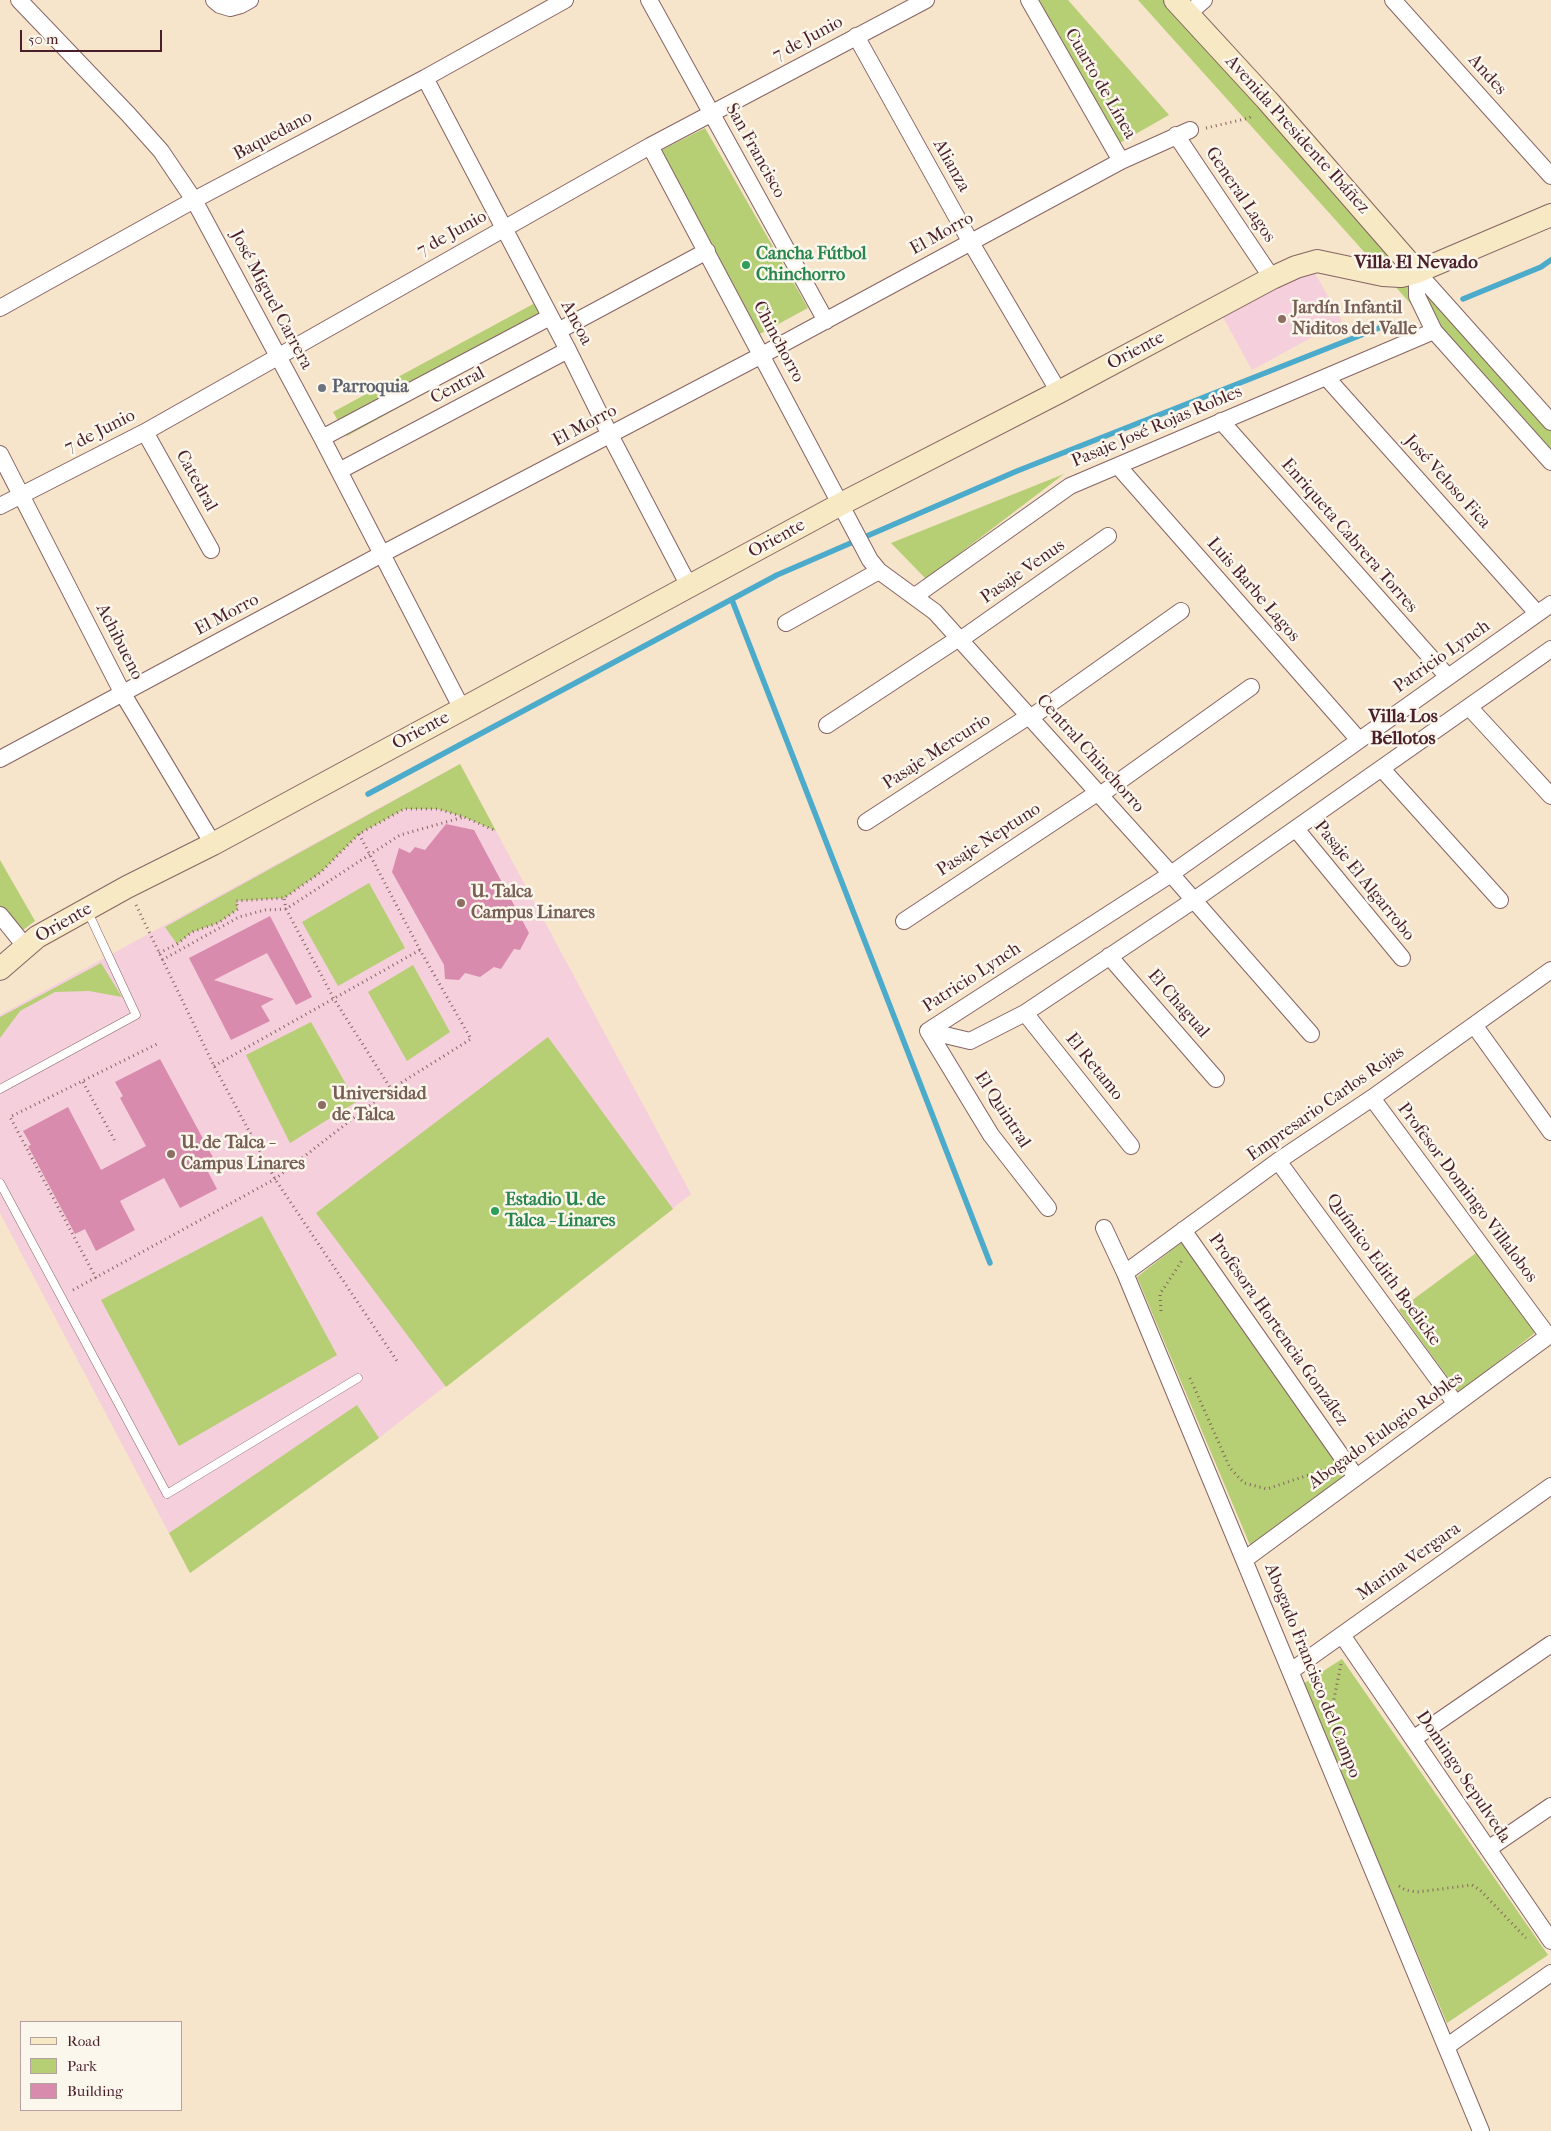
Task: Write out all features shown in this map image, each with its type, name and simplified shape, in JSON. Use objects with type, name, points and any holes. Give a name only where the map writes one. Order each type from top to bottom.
[{"type":"street","name":"José Miguel Carrera","points":[[19,0],[135,121],[160,151],[194,200],[322,438],[462,709]]},
{"type":"street","points":[[217,2],[230,8],[250,0]]},
{"type":"street","name":"Baquedano","points":[[0,308],[194,200],[425,78],[565,0]]},
{"type":"street","name":"San Francisco","points":[[649,0],[826,321]]},
{"type":"street","name":"7 de Junio","points":[[0,506],[146,432],[278,355],[650,146],[926,0]]},
{"type":"street","name":"Cuarto de Línea","points":[[1029,0],[1121,161]]},
{"type":"street","name":"Andes","points":[[1393,0],[1551,176]]},
{"type":"street","name":"Avenida Presidente Ibáñez","points":[[1189,5],[1267,100],[1551,422]]},
{"type":"street","name":"Alianza","points":[[856,36],[970,241],[1059,392]]},
{"type":"street","name":"Ancoa","points":[[425,78],[690,588]]},
{"type":"street","name":"El Morro","points":[[0,759],[382,554],[826,321],[970,241],[1121,161],[1183,132]]},
{"type":"street","name":"General Lagos","points":[[1183,132],[1272,278]]},
{"type":"street","name":"Chinchorro","points":[[650,146],[841,504]]},
{"type":"street","name":"Oriente","points":[[0,969],[37,937],[127,887],[213,844],[690,588],[841,504],[1059,392],[1272,278],[1296,267],[1317,261],[1382,275],[1401,276],[1417,272],[1551,215]]},
{"type":"street","name":"Central","points":[[322,438],[707,251]]},
{"type":"street","points":[[1417,272],[1417,296],[1434,331],[1551,462]]},
{"type":"street","name":"Pasaje José Rojas Robles","points":[[915,596],[1070,486],[1434,331]]},
{"type":"street","name":"Central","points":[[339,471],[568,350]]},
{"type":"street","name":"José Veloso Fica","points":[[1326,377],[1538,614]]},
{"type":"street","name":"Enriqueta Cabrera Torres","points":[[1221,422],[1448,677]]},
{"type":"street","name":"Catedral","points":[[146,432],[211,550]]},
{"type":"street","name":"Achibueno","points":[[0,454],[123,694],[213,844]]},
{"type":"street","name":"Luis Barbe Lagos","points":[[1118,466],[1359,740]]},
{"type":"street","name":"Central Chinchorro","points":[[841,504],[875,565],[930,606],[1171,874],[1311,1034]]},
{"type":"street","name":"Pasaje Venus","points":[[828,724],[959,639],[1108,536]]},
{"type":"street","points":[[786,623],[875,565]]},
{"type":"street","name":"Patricio Lynch","points":[[928,1031],[1171,874],[1551,604]]},
{"type":"street","name":"Pasaje Mercurio","points":[[866,822],[1029,717],[1181,611]]},
{"type":"street","name":"Patricio Lynch","points":[[928,1031],[970,1041],[1025,1012],[1194,900],[1551,649]]},
{"type":"street","name":"Pasaje Neptuno","points":[[904,921],[1099,794],[1251,687]]},
{"type":"street","points":[[1469,707],[1551,796]]},
{"type":"street","points":[[1382,769],[1500,900]]},
{"type":"street","name":"Pasaje El Algarrobo","points":[[1296,829],[1402,958]]},
{"type":"street","points":[[0,915],[25,946]]},
{"type":"street","name":"El Chagual","points":[[1109,956],[1216,1079]]},
{"type":"street","name":"Empresario Carlos Rojas","points":[[1126,1274],[1278,1161],[1372,1098],[1551,970]]},
{"type":"street","name":"El Retamo","points":[[1025,1012],[1131,1146]]},
{"type":"street","points":[[1474,1025],[1551,1132]]},
{"type":"street","name":"El Quintral","points":[[928,1031],[991,1136],[1048,1208]]},
{"type":"street","name":"Profesor Domingo Villalobos","points":[[1372,1098],[1549,1335]]},
{"type":"street","name":"Químico Edith Boelicke","points":[[1278,1161],[1456,1404]]},
{"type":"street","name":"Abogado Francisco del Campo","points":[[1104,1228],[1126,1274],[1480,2131]]},
{"type":"street","name":"Profesora Hortencia González","points":[[1183,1230],[1356,1477]]},
{"type":"street","name":"Abogado Eulogio Robles","points":[[1244,1560],[1549,1335]]},
{"type":"street","name":"Marina Vergara","points":[[1290,1671],[1549,1492]]},
{"type":"street","name":"Domingo Sepulveda","points":[[1342,1635],[1551,1941]]},
{"type":"street","points":[[1413,1740],[1551,1644]]},
{"type":"street","points":[[1488,1850],[1551,1806]]},
{"type":"street","points":[[1446,2046],[1551,1974]]},
{"type":"lane","points":[[0,1089],[136,1015],[87,909]]},
{"type":"lane","points":[[0,1183],[167,1494],[358,1378]]},
{"type":"path","points":[[1183,132],[1249,118],[1267,100]]},
{"type":"path","points":[[159,953],[177,944],[192,932],[218,923],[238,909],[236,901],[284,898],[320,873],[359,834],[404,809],[438,809],[464,817],[496,831]]},
{"type":"path","points":[[162,960],[239,917],[265,910],[286,909],[400,835],[464,817]]},
{"type":"path","points":[[62,1296],[275,1178],[390,1089],[470,1040],[359,834]]},
{"type":"path","points":[[127,887],[214,1066],[275,1178],[397,1361]]},
{"type":"path","points":[[284,898],[286,909],[334,999],[390,1089]]},
{"type":"path","points":[[214,1066],[420,950]]},
{"type":"path","points":[[96,1278],[10,1118],[159,1043]]},
{"type":"path","points":[[83,1082],[116,1143]]},
{"type":"path","points":[[1161,1314],[1160,1294],[1194,1244]]},
{"type":"path","points":[[1189,1377],[1230,1468],[1244,1483],[1267,1489],[1346,1462]]},
{"type":"path","points":[[1329,1725],[1342,1659],[1353,1652]]},
{"type":"path","points":[[1395,1882],[1410,1892],[1466,1885],[1476,1887],[1531,1945]]},
{"type":"shaded area","name":"Jardín Infantil Niditos del Valle","points":[[1312,268],[1342,321],[1252,370],[1223,317]]},
{"type":"shaded area","name":"Universidad de Talca","points":[[460,764],[691,1194],[379,1438],[190,1573],[0,1213],[0,1015]]},
{"type":"green space","points":[[1031,0],[1068,0],[1169,115],[1111,148]]},
{"type":"green space","points":[[1138,0],[1168,0],[1551,430],[1551,460]]},
{"type":"green space","points":[[705,128],[808,308],[756,336],[658,152]]},
{"type":"green space","points":[[537,302],[549,325],[347,436],[333,412]]},
{"type":"green space","points":[[1064,474],[926,579],[891,543]]},
{"type":"green space","points":[[460,764],[496,831],[464,817],[438,809],[404,809],[359,834],[320,873],[284,898],[236,901],[238,909],[218,923],[192,932],[177,944],[165,927]]},
{"type":"green space","points":[[0,860],[35,921],[19,933],[0,909]]},
{"type":"green space","points":[[369,883],[405,948],[338,986],[302,922]]},
{"type":"green space","points":[[101,963],[122,997],[89,991],[55,992],[20,1011],[0,1038],[0,1017]]},
{"type":"green space","points":[[413,965],[450,1032],[407,1061],[368,992]]},
{"type":"green space","points":[[311,1022],[356,1102],[290,1143],[246,1055]]},
{"type":"green space","name":"Estadio U. de Talca - Linares","points":[[548,1037],[673,1209],[446,1387],[316,1213]]},
{"type":"green space","points":[[262,1216],[337,1355],[179,1446],[101,1300]]},
{"type":"green space","points":[[1182,1242],[1346,1476],[1250,1545],[1137,1277]]},
{"type":"green space","points":[[1476,1253],[1536,1332],[1459,1393],[1399,1310]]},
{"type":"green space","points":[[357,1405],[379,1438],[190,1573],[169,1533]]},
{"type":"green space","points":[[1342,1659],[1548,1955],[1447,2023],[1303,1684]]},
{"type":"building","name":"U. Talca Campus Linares","points":[[446,824],[474,830],[529,933],[520,950],[514,949],[501,969],[494,967],[480,977],[465,973],[459,980],[445,979],[444,965],[392,872],[399,848],[410,853],[415,847],[425,850]]},
{"type":"building","points":[[270,916],[312,997],[296,1005],[267,953],[214,980],[274,999],[261,1006],[270,1021],[231,1040],[189,958]]},
{"type":"building","name":"U. de Talca - Campus Linares","points":[[160,1059],[215,1161],[205,1166],[217,1189],[180,1208],[164,1178],[120,1201],[135,1230],[96,1251],[85,1229],[75,1234],[28,1146],[31,1145],[23,1131],[68,1107],[101,1170],[146,1146],[120,1098],[123,1096],[115,1082]]},
{"type":"waterway","points":[[1463,299],[1541,267],[1551,260]]},
{"type":"waterway","points":[[368,794],[777,575],[1017,471],[1384,326]]},
{"type":"waterway","points":[[732,600],[990,1263]]},
{"type":"place","name":"Cancha Fútbol Chinchorro","points":[[746,265]]},
{"type":"place","name":"Jardín Infantil Niditos del Valle","points":[[1282,319]]},
{"type":"place","name":"Parroquia","points":[[322,388]]},
{"type":"place","name":"U. Talca Campus Linares","points":[[461,903]]},
{"type":"place","name":"Universidad de Talca","points":[[322,1105]]},
{"type":"place","name":"U. de Talca - Campus Linares","points":[[171,1154]]},
{"type":"place","name":"Estadio U. de Talca - Linares","points":[[495,1211]]},
{"type":"district","name":"Villa El Nevado","points":[[1416,263]]},
{"type":"district","name":"Villa Los Bellotos","points":[[1403,728]]}]
